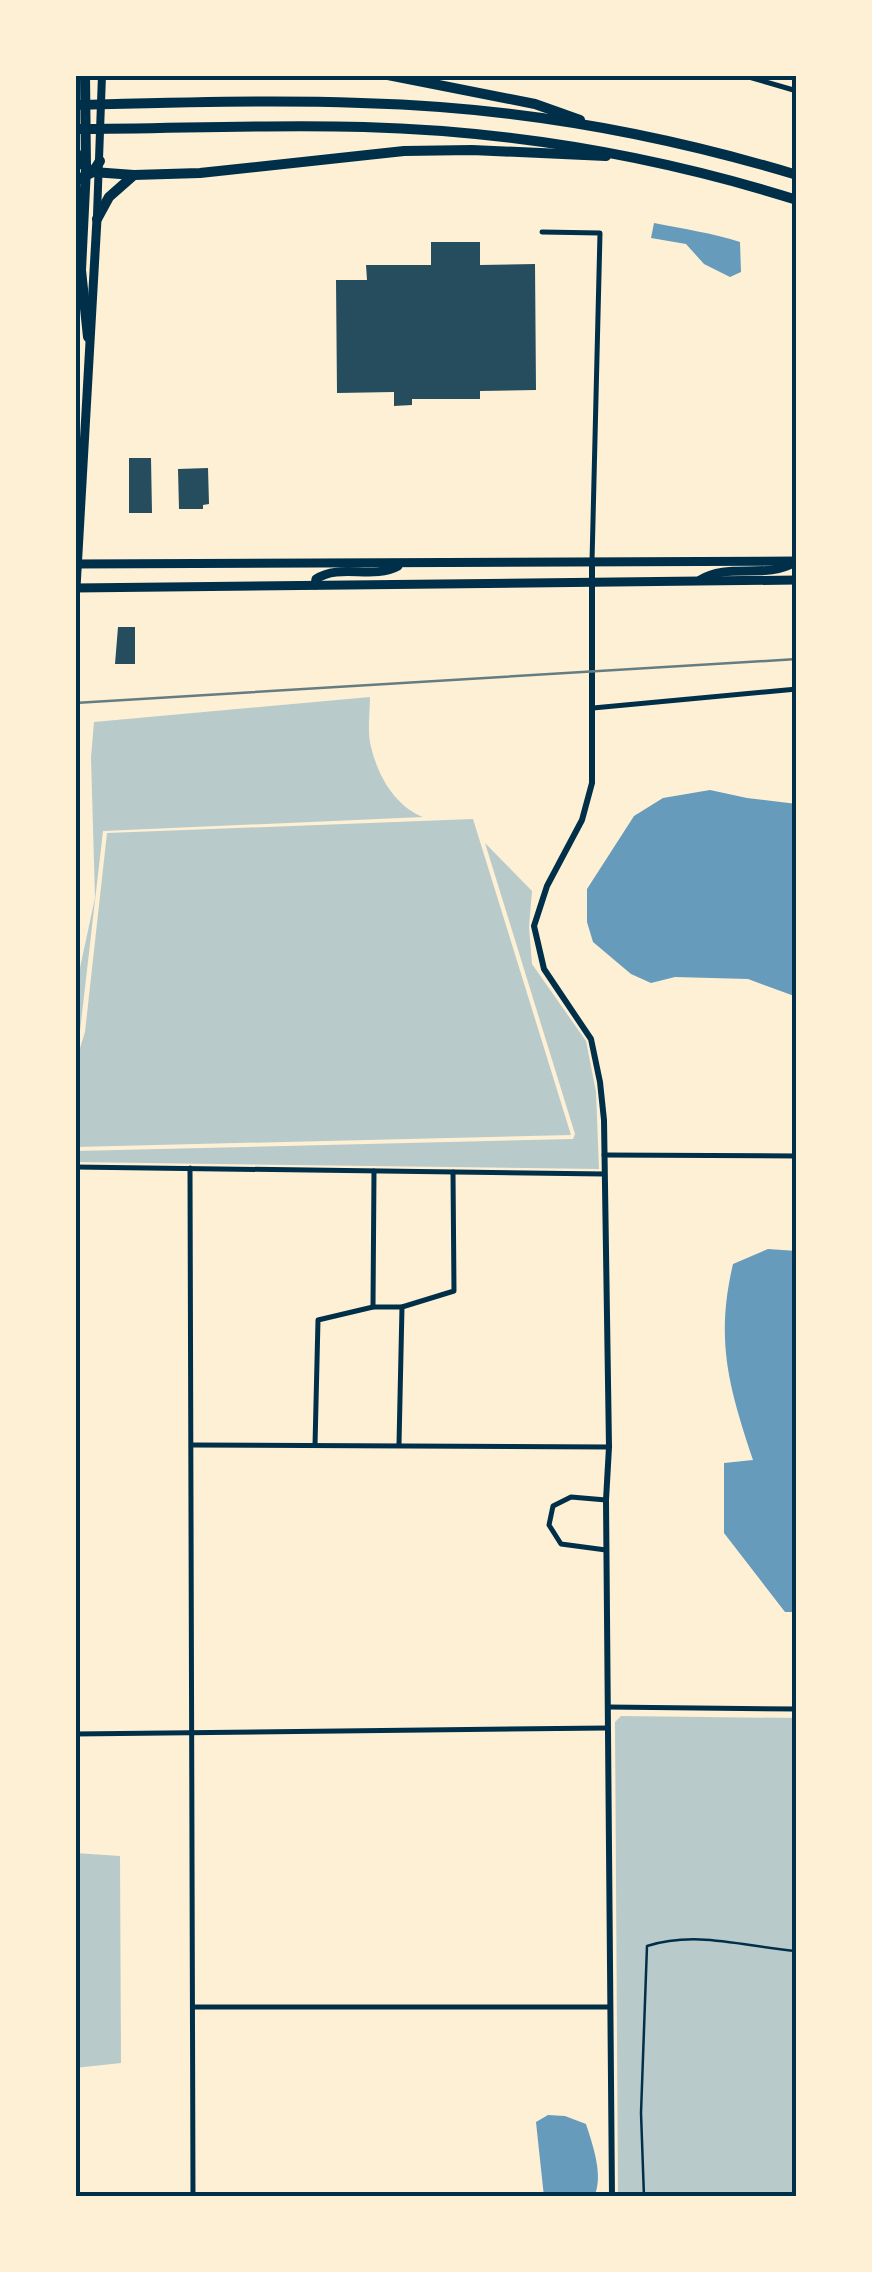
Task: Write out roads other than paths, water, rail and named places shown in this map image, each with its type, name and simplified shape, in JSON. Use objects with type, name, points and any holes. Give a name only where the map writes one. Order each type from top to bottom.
[{"type":"highway","points":[[85,75],[88,175],[81,270],[88,336]]},
{"type":"highway","points":[[388,75],[536,104],[605,128]]},
{"type":"highway","points":[[75,105],[410,105],[498,112],[605,128],[797,175]]},
{"type":"highway","points":[[75,129],[397,128],[510,138],[626,156],[797,200]]},
{"type":"highway","points":[[75,151],[88,175]]},
{"type":"highway","points":[[88,175],[200,172],[404,151],[626,156]]},
{"type":"highway","points":[[88,175],[100,161]]},
{"type":"highway","points":[[97,219],[110,196],[134,175]]},
{"type":"main road","points":[[100,161],[102,75]]},
{"type":"main road","points":[[75,706],[76,564],[97,219],[88,175]]},
{"type":"main road","points":[[76,564],[797,560]]},
{"type":"main road","points":[[698,582],[722,572],[778,570],[797,560]]},
{"type":"main road","points":[[314,585],[316,579],[328,573],[386,573],[400,564]]},
{"type":"main road","points":[[76,588],[797,580]]},
{"type":"street","points":[[742,75],[797,91]]},
{"type":"street","points":[[542,232],[600,233],[592,562],[592,783],[588,802],[539,905],[534,926],[544,969],[591,1039],[600,1082],[609,1448],[606,1550],[612,2197]]},
{"type":"street","points":[[593,708],[797,689]]},
{"type":"street","points":[[604,1155],[797,1156]]},
{"type":"street","points":[[75,1167],[604,1174]]},
{"type":"street","points":[[190,1168],[193,2197]]},
{"type":"street","points":[[373,1307],[374,1171]]},
{"type":"street","points":[[314,1444],[318,1320],[373,1307],[402,1307],[454,1291],[453,1172]]},
{"type":"street","points":[[399,1444],[402,1307]]},
{"type":"street","points":[[192,1444],[609,1448]]},
{"type":"street","points":[[606,1500],[571,1497],[554,1506],[549,1525],[561,1544],[606,1550]]},
{"type":"street","points":[[608,1707],[797,1709]]},
{"type":"street","points":[[75,1734],[608,1728]]},
{"type":"street","points":[[194,2007],[610,2007]]},
{"type":"water","points":[[654,223],[740,242],[741,272],[730,277],[704,264],[686,244],[651,238]]},
{"type":"water","points":[[710,790],[797,804],[797,997],[748,979],[675,977],[651,983],[631,974],[593,942],[587,922],[587,889],[634,816],[663,798]]},
{"type":"water","points":[[768,1249],[797,1251],[797,1612],[785,1612],[724,1533],[724,1463],[753,1460],[727,1364],[728,1292],[733,1264]]},
{"type":"water","points":[[548,2115],[586,2124],[598,2170],[594,2197],[544,2197],[536,2122]]},
{"type":"railway","points":[[75,703],[797,659]]}]
